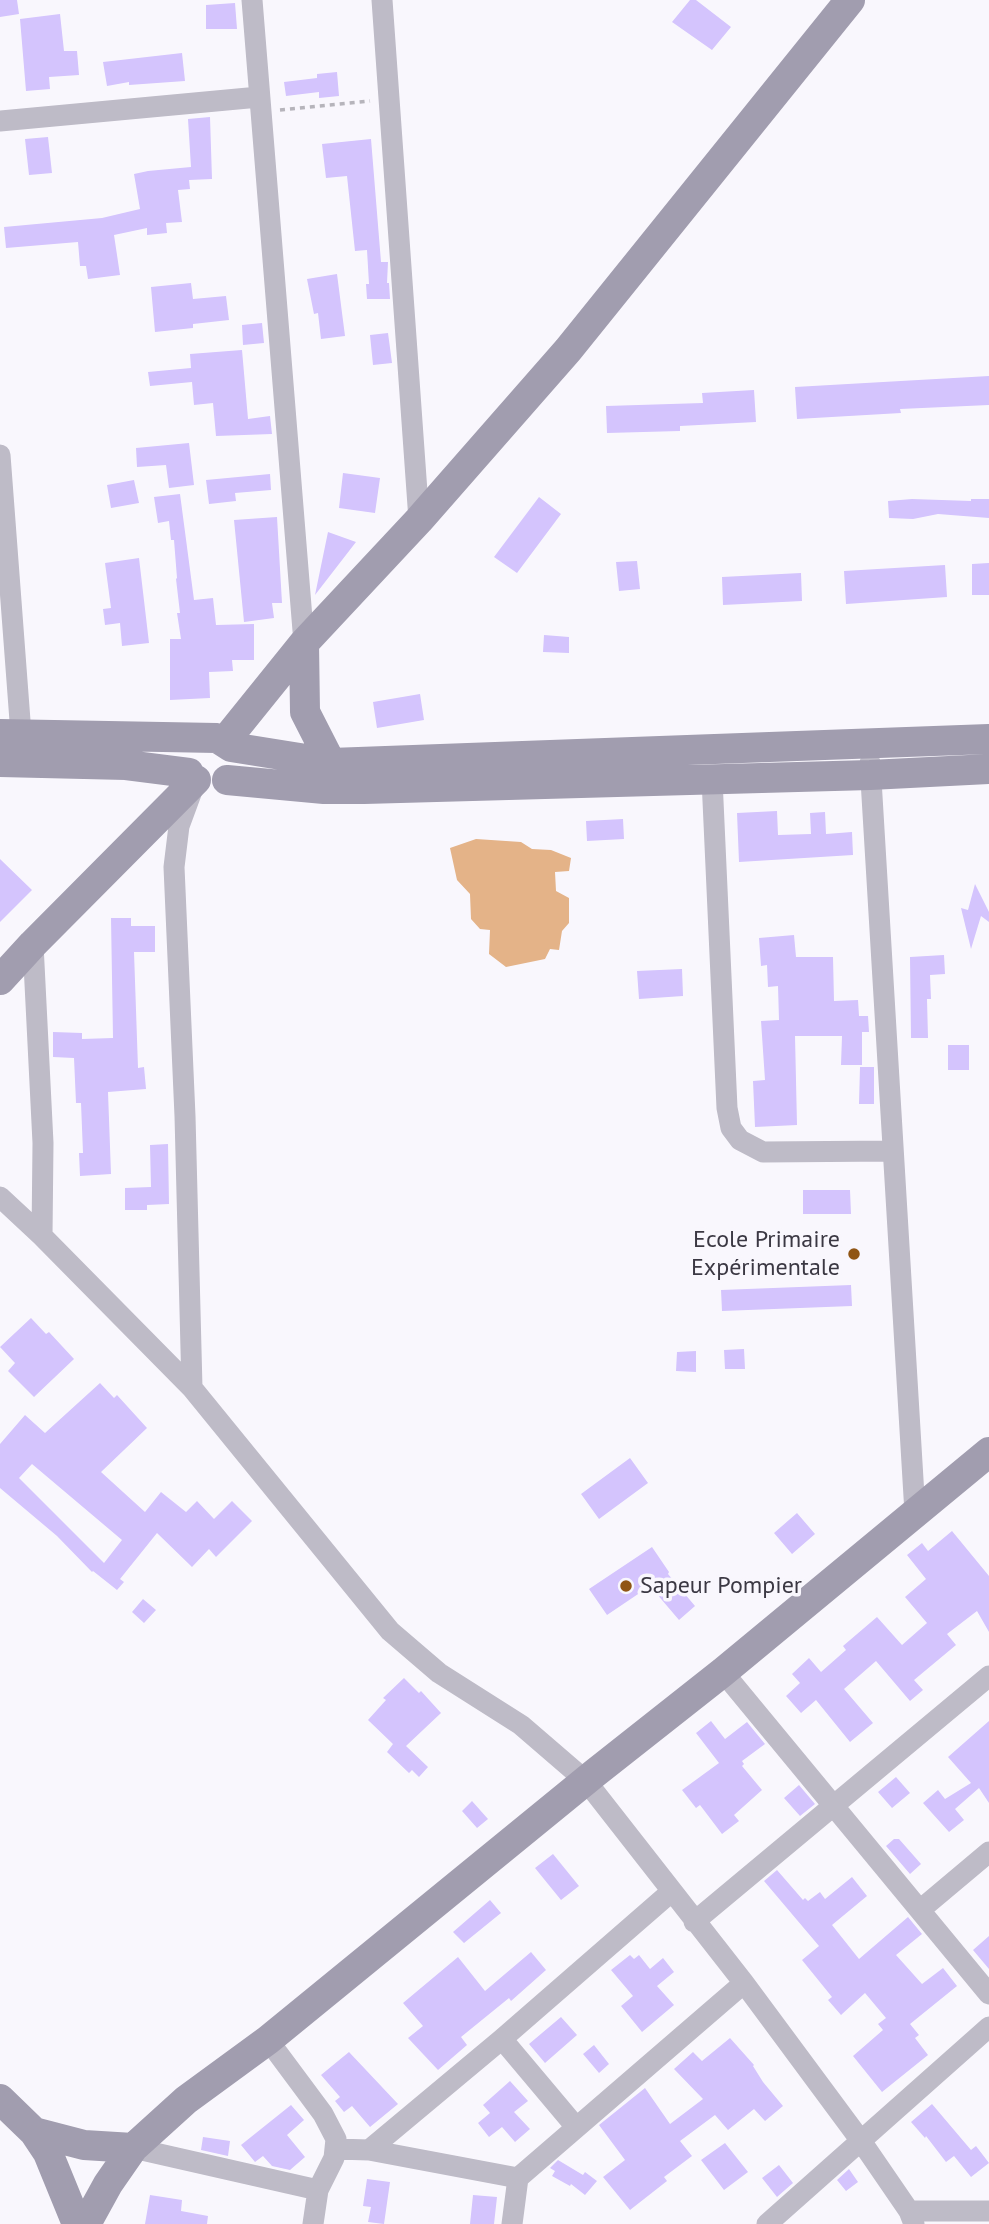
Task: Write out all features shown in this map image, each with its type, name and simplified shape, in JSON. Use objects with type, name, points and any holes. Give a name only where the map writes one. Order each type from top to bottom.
[{"type":"street","points":[[252,0],[304,643],[305,712],[331,762]]},
{"type":"street","points":[[382,0],[419,520]]},
{"type":"street","points":[[192,1388],[185,1116],[174,867],[179,826],[193,777],[187,763],[188,754],[194,745],[219,742],[304,643],[419,520],[568,350],[850,0]]},
{"type":"street","points":[[0,121],[260,104]]},
{"type":"street","points":[[0,456],[10,734],[219,742],[331,762],[989,739]]},
{"type":"street","points":[[0,762],[126,765],[193,777],[212,786],[232,775],[236,761],[219,742]]},
{"type":"street","points":[[870,744],[915,1513]]},
{"type":"street","points":[[227,780],[324,789],[364,789],[870,775],[989,769]]},
{"type":"street","points":[[0,980],[193,777]]},
{"type":"street","points":[[712,779],[727,1108],[731,1128],[740,1140],[763,1152],[892,1150]]},
{"type":"street","points":[[33,944],[43,1143],[42,1236]]},
{"type":"street","points":[[0,1198],[42,1236],[192,1388],[390,1631],[439,1673],[521,1725],[586,1781],[744,1983],[862,2141],[911,2218],[989,2211]]},
{"type":"street","points":[[86,2224],[108,2184],[133,2148],[186,2100],[268,2040],[915,1513],[985,1463]]},
{"type":"street","points":[[723,1672],[989,1994]]},
{"type":"street","points":[[694,1922],[989,1676]]},
{"type":"street","points":[[920,1910],[989,1852]]},
{"type":"street","points":[[369,2150],[671,1892]]},
{"type":"street","points":[[512,2224],[518,2178],[744,1983]]},
{"type":"street","points":[[768,2224],[989,2027]]},
{"type":"street","points":[[502,2039],[576,2127]]},
{"type":"street","points":[[268,2040],[323,2114],[336,2139],[337,2148],[318,2190],[313,2224]]},
{"type":"street","points":[[0,2099],[34,2132],[53,2162],[77,2224]]},
{"type":"street","points":[[34,2132],[84,2145],[133,2148],[318,2190]]},
{"type":"street","points":[[337,2148],[369,2150],[518,2178]]},
{"type":"path","points":[[260,104],[389,99]]},
{"type":"shaded area","points":[[476,839],[521,842],[532,849],[551,850],[571,858],[569,871],[555,872],[556,891],[569,898],[569,923],[562,931],[559,950],[550,949],[545,959],[506,967],[489,954],[490,930],[480,929],[471,919],[470,894],[457,880],[450,848]]},
{"type":"building","points":[[0,0],[17,0],[19,14],[0,17]]},
{"type":"building","points":[[690,0],[696,0],[731,27],[712,50],[672,22]]},
{"type":"building","points":[[235,3],[237,29],[206,29],[206,5]]},
{"type":"building","points":[[60,14],[64,51],[77,51],[79,75],[49,77],[50,89],[26,91],[20,19]]},
{"type":"building","points":[[182,53],[185,81],[129,85],[129,82],[107,86],[103,62]]},
{"type":"building","points":[[337,72],[339,96],[319,98],[319,92],[286,96],[284,82],[317,78],[317,74]]},
{"type":"building","points":[[210,117],[212,179],[189,180],[190,189],[178,190],[182,222],[166,223],[167,233],[147,235],[147,228],[114,235],[120,275],[88,279],[86,266],[80,266],[78,242],[6,248],[4,227],[102,218],[140,209],[134,174],[191,167],[188,119]]},
{"type":"building","points":[[48,137],[52,173],[29,175],[25,139]]},
{"type":"building","points":[[371,139],[381,262],[388,262],[387,283],[390,299],[367,299],[367,250],[355,251],[347,176],[326,178],[322,144]]},
{"type":"building","points":[[337,274],[345,336],[321,339],[318,313],[314,314],[307,279]]},
{"type":"building","points":[[191,283],[193,299],[226,296],[229,320],[193,324],[193,328],[155,332],[151,287]]},
{"type":"building","points":[[262,323],[264,343],[243,345],[242,325]]},
{"type":"building","points":[[388,333],[392,363],[373,365],[370,335]]},
{"type":"building","points":[[242,350],[248,419],[270,416],[272,434],[216,436],[213,403],[194,405],[192,382],[150,386],[148,372],[191,368],[190,354]]},
{"type":"building","points":[[989,376],[989,405],[900,409],[901,413],[797,419],[795,387]]},
{"type":"building","points":[[754,390],[756,422],[680,426],[680,431],[607,433],[606,406],[703,403],[702,393]]},
{"type":"building","points":[[189,443],[194,485],[169,488],[166,465],[137,467],[136,448]]},
{"type":"building","points":[[343,473],[380,478],[375,513],[339,508]]},
{"type":"building","points":[[270,474],[271,490],[235,493],[236,501],[209,504],[206,480]]},
{"type":"building","points":[[134,480],[139,503],[111,508],[107,485]]},
{"type":"building","points":[[180,494],[194,600],[213,598],[216,625],[254,624],[254,660],[232,660],[233,671],[209,672],[210,698],[170,700],[170,639],[181,639],[177,613],[180,613],[174,540],[171,540],[169,521],[158,523],[154,497]]},
{"type":"building","points":[[539,497],[561,514],[517,573],[494,557]]},
{"type":"building","points":[[989,499],[989,518],[938,514],[913,519],[889,518],[888,501]]},
{"type":"building","points":[[277,517],[282,603],[272,603],[274,618],[244,622],[234,520]]},
{"type":"building","points":[[328,532],[356,542],[315,595]]},
{"type":"building","points":[[139,558],[149,643],[122,646],[120,623],[105,625],[103,609],[111,608],[105,563]]},
{"type":"building","points":[[637,561],[640,589],[619,591],[616,562]]},
{"type":"building","points":[[989,563],[989,595],[972,595],[972,564]]},
{"type":"building","points":[[945,565],[947,597],[846,604],[844,571]]},
{"type":"building","points":[[801,573],[802,601],[723,605],[722,577]]},
{"type":"building","points":[[544,635],[569,637],[569,653],[543,652]]},
{"type":"building","points":[[420,694],[424,720],[377,728],[373,702]]},
{"type":"building","points":[[777,811],[778,835],[811,834],[810,813],[825,812],[826,834],[852,832],[853,855],[739,862],[737,813]]},
{"type":"building","points":[[623,819],[624,839],[587,841],[586,821]]},
{"type":"building","points":[[0,859],[32,890],[0,922]]},
{"type":"building","points":[[975,884],[989,912],[989,922],[981,916],[971,949],[961,908],[968,910]]},
{"type":"building","points":[[111,918],[131,918],[131,926],[155,926],[155,952],[134,952],[138,1068],[144,1067],[146,1089],[108,1092],[111,1174],[80,1176],[79,1153],[83,1153],[81,1103],[76,1103],[74,1058],[53,1057],[53,1032],[82,1033],[82,1039],[113,1038]]},
{"type":"building","points":[[794,935],[796,957],[833,957],[834,1001],[858,1000],[859,1016],[868,1016],[869,1032],[862,1032],[862,1065],[841,1065],[842,1036],[795,1036],[797,1125],[755,1127],[753,1081],[765,1080],[761,1021],[779,1020],[778,986],[768,987],[767,965],[761,966],[759,938]]},
{"type":"building","points":[[944,955],[945,974],[930,975],[931,999],[927,999],[928,1038],[911,1038],[910,957]]},
{"type":"building","points":[[682,969],[683,996],[639,999],[637,971]]},
{"type":"building","points":[[948,1045],[969,1045],[969,1070],[948,1070]]},
{"type":"building","points":[[860,1067],[874,1067],[874,1104],[859,1104]]},
{"type":"building","points":[[168,1144],[169,1204],[147,1205],[147,1210],[125,1210],[125,1188],[151,1187],[150,1145]]},
{"type":"building","points":[[803,1190],[850,1190],[851,1214],[803,1214]]},
{"type":"building","points":[[851,1285],[852,1306],[722,1311],[721,1290]]},
{"type":"building","points":[[31,1318],[46,1334],[49,1332],[74,1359],[34,1397],[8,1371],[15,1363],[0,1347]]},
{"type":"building","points":[[744,1349],[745,1369],[725,1369],[724,1350]]},
{"type":"building","points":[[696,1351],[696,1372],[676,1371],[677,1352]]},
{"type":"building","points":[[100,1383],[114,1398],[117,1395],[147,1428],[101,1472],[145,1512],[161,1492],[186,1512],[197,1501],[214,1519],[232,1501],[252,1521],[216,1557],[209,1549],[192,1567],[157,1533],[120,1579],[124,1582],[117,1590],[92,1572],[57,1536],[0,1488],[0,1444],[25,1415],[45,1433]],"holes":[[[32,1464],[122,1540],[104,1563],[19,1478]]]},
{"type":"building","points":[[630,1458],[648,1483],[599,1519],[581,1494]]},
{"type":"building","points":[[797,1513],[815,1534],[792,1554],[774,1533]]},
{"type":"building","points":[[952,1531],[989,1576],[989,1632],[977,1611],[947,1634],[956,1645],[914,1680],[923,1690],[910,1701],[876,1661],[844,1689],[873,1723],[850,1742],[816,1700],[801,1713],[786,1696],[800,1683],[792,1674],[809,1658],[821,1672],[846,1650],[843,1646],[877,1617],[902,1645],[927,1623],[905,1597],[926,1579],[907,1555],[922,1543],[928,1551]]},
{"type":"building","points":[[652,1547],[668,1574],[695,1606],[679,1620],[650,1586],[607,1615],[589,1589]]},
{"type":"building","points":[[143,1599],[156,1610],[144,1623],[132,1612]]},
{"type":"building","points":[[404,1678],[419,1693],[421,1691],[441,1713],[406,1746],[428,1767],[419,1777],[412,1770],[409,1773],[387,1752],[393,1744],[368,1720],[386,1700],[383,1698]]},
{"type":"building","points":[[711,1721],[725,1739],[747,1722],[765,1744],[742,1761],[742,1766],[762,1790],[734,1815],[739,1821],[722,1834],[700,1805],[696,1808],[682,1790],[719,1763],[696,1733]]},
{"type":"building","points":[[989,1721],[989,1803],[979,1788],[955,1809],[964,1820],[949,1832],[923,1803],[938,1790],[945,1799],[971,1783],[948,1757]]},
{"type":"building","points":[[896,1777],[910,1793],[892,1808],[878,1792]]},
{"type":"building","points":[[799,1785],[815,1804],[800,1816],[784,1798]]},
{"type":"building","points":[[472,1801],[488,1819],[477,1828],[462,1811]]},
{"type":"building","points":[[894,1839],[899,1839],[921,1864],[910,1874],[886,1846]]},
{"type":"building","points":[[553,1854],[579,1886],[561,1900],[535,1868]]},
{"type":"building","points":[[777,1870],[803,1900],[805,1898],[808,1901],[820,1892],[825,1899],[852,1877],[867,1896],[832,1925],[859,1959],[908,1917],[922,1934],[896,1955],[922,1984],[943,1968],[957,1986],[910,2024],[919,2035],[915,2038],[928,2055],[882,2092],[853,2056],[883,2030],[878,2024],[886,2018],[865,1993],[841,2015],[828,2000],[832,1997],[802,1960],[819,1946],[764,1881]]},
{"type":"building","points":[[490,1900],[501,1913],[464,1943],[453,1932]]},
{"type":"building","points":[[989,1936],[989,1969],[973,1950]]},
{"type":"building","points":[[531,1952],[546,1970],[511,2001],[509,1998],[461,2037],[467,2045],[438,2070],[408,2038],[423,2026],[403,2003],[458,1957],[485,1991]]},
{"type":"building","points":[[630,1955],[634,1959],[639,1955],[650,1969],[663,1958],[674,1972],[657,1986],[674,2005],[642,2032],[621,2006],[633,1996],[611,1970]]},
{"type":"building","points":[[561,2017],[577,2035],[545,2063],[529,2044]]},
{"type":"building","points":[[730,2038],[754,2065],[763,2082],[783,2106],[765,2121],[754,2109],[728,2130],[715,2115],[680,2141],[692,2156],[664,2177],[667,2181],[630,2210],[603,2177],[625,2160],[599,2125],[645,2088],[670,2124],[703,2099],[674,2069],[693,2052],[702,2061]]},
{"type":"building","points":[[594,2045],[609,2064],[599,2073],[583,2054]]},
{"type":"building","points":[[349,2052],[398,2104],[370,2127],[352,2106],[344,2112],[335,2101],[340,2097],[321,2075]]},
{"type":"building","points":[[510,2081],[528,2101],[514,2112],[530,2129],[515,2142],[502,2127],[489,2137],[478,2123],[490,2113],[483,2105]]},
{"type":"building","points":[[932,2104],[971,2150],[976,2146],[989,2163],[971,2177],[954,2156],[946,2162],[911,2122]]},
{"type":"building","points":[[291,2105],[304,2120],[287,2135],[305,2157],[290,2170],[272,2166],[263,2156],[255,2162],[241,2145]]},
{"type":"building","points":[[203,2137],[230,2141],[228,2156],[201,2150]]},
{"type":"building","points":[[725,2143],[748,2172],[724,2190],[701,2160]]},
{"type":"building","points":[[558,2160],[583,2175],[585,2172],[597,2181],[585,2195],[571,2184],[570,2186],[552,2176],[555,2171],[550,2168]]},
{"type":"building","points":[[779,2165],[793,2183],[777,2197],[762,2178]]},
{"type":"building","points":[[849,2169],[858,2182],[846,2191],[837,2180]]},
{"type":"building","points":[[367,2179],[390,2182],[384,2224],[368,2222],[371,2207],[363,2206]]},
{"type":"building","points":[[150,2195],[182,2200],[181,2211],[208,2216],[207,2224],[145,2224]]},
{"type":"building","points":[[473,2195],[497,2197],[494,2224],[470,2224]]},
{"type":"place","name":"Ecole Primaire Expérimentale","points":[[854,1254]]},
{"type":"place","name":"Sapeur Pompier","points":[[626,1586]]}]
